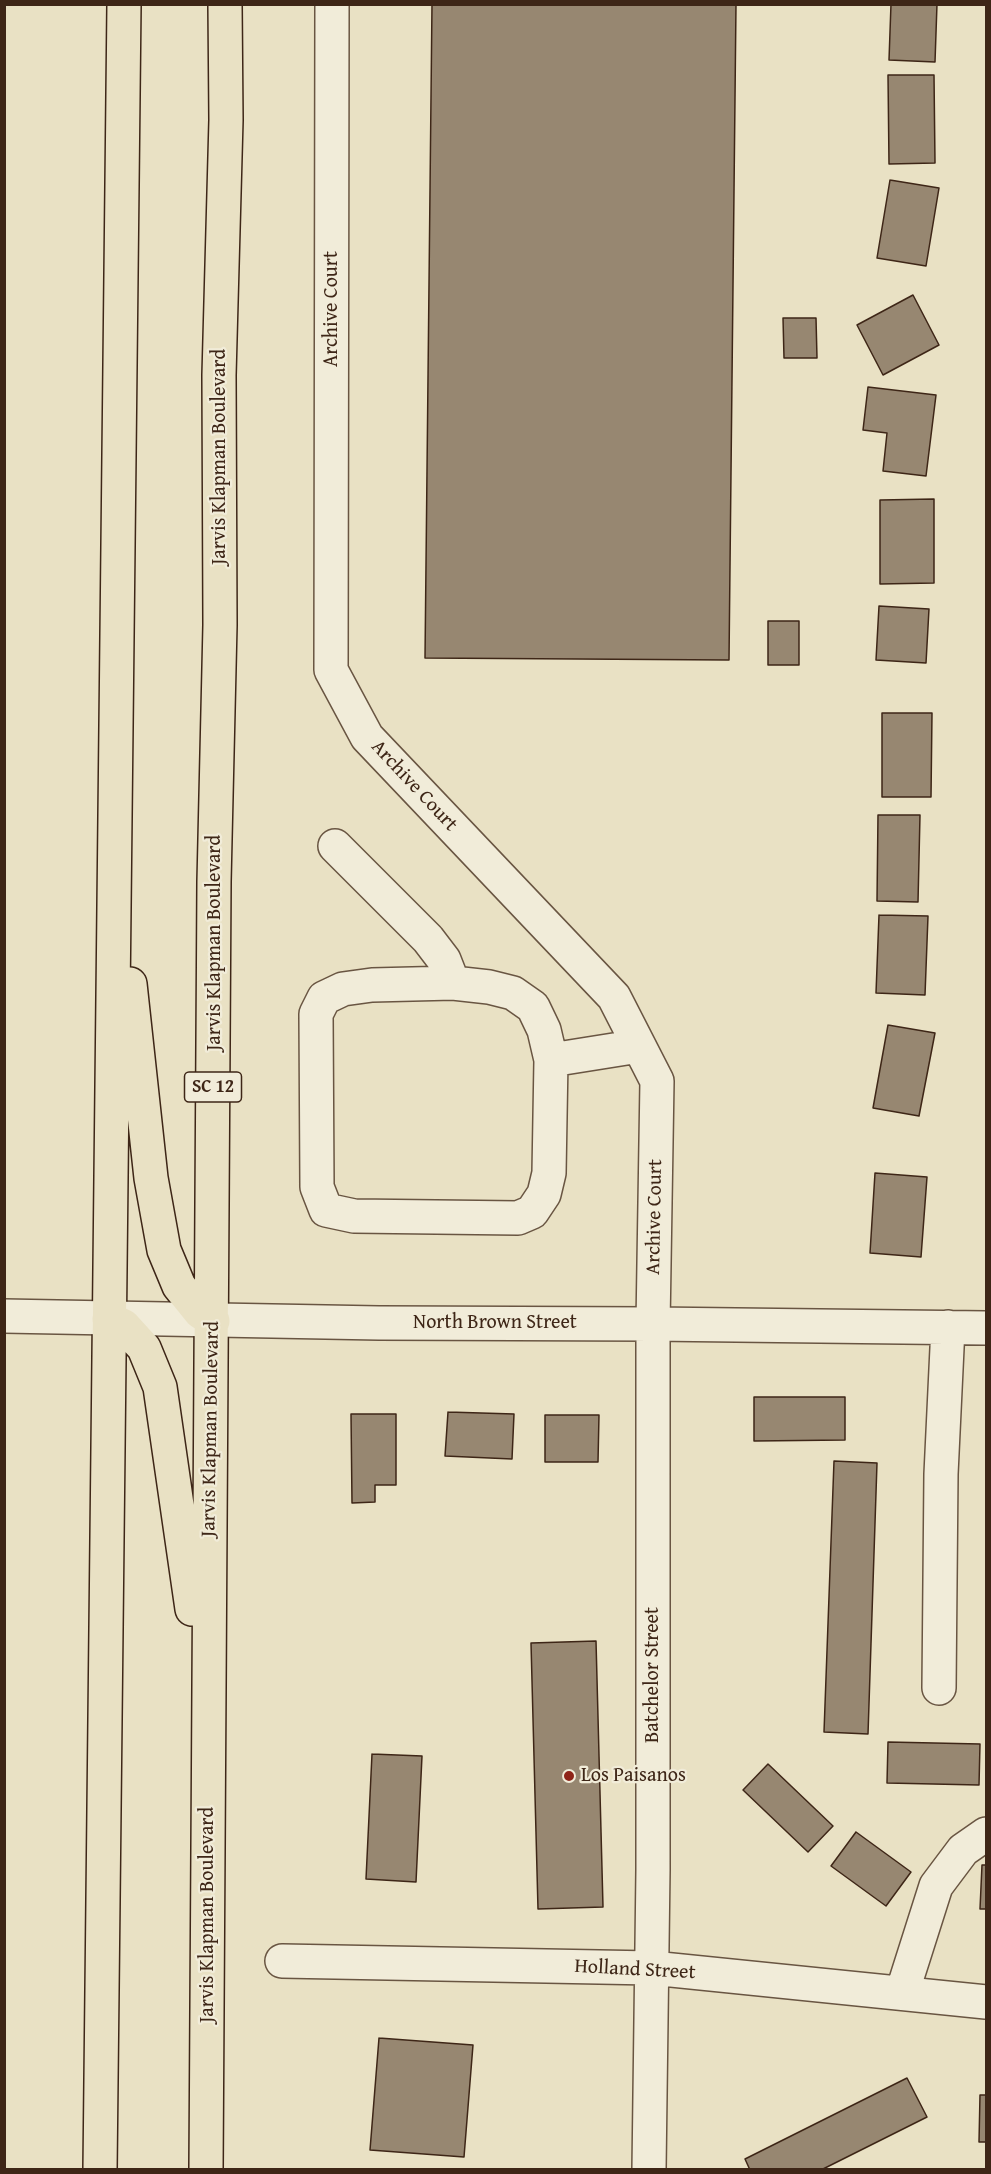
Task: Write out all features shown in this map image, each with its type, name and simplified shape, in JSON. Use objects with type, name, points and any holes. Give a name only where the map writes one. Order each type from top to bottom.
[{"type":"highway","points":[[100,2169],[124,4]]},
{"type":"highway","name":"Jarvis Klapman Boulevard","points":[[206,2169],[214,882],[220,625],[219,375],[226,120],[225,4]]},
{"type":"highway","points":[[114,827],[144,1120],[160,1228],[178,1286],[200,1312],[213,1321]]},
{"type":"highway","points":[[109,1319],[124,1326],[144,1348],[160,1387],[181,1525],[208,1736]]},
{"type":"street","name":"Archive Court","points":[[332,4],[332,670],[367,737],[614,997],[657,1081],[653,1324]]},
{"type":"street","points":[[335,846],[428,939],[444,960],[453,983]]},
{"type":"street","points":[[453,983],[489,987],[513,993],[533,1007],[544,1030],[551,1059],[549,1173],[544,1194],[532,1212],[518,1218],[354,1216],[326,1210],[317,1187],[316,1014],[324,998],[343,989],[372,985],[453,983]]},
{"type":"street","points":[[551,1059],[639,1046]]},
{"type":"street","name":"North Brown Street","points":[[4,1316],[213,1321],[987,1328]]},
{"type":"street","name":"Batchelor Street","points":[[649,2169],[652,1968],[653,1324]]},
{"type":"street","points":[[939,1688],[941,1474],[948,1327]]},
{"type":"street","points":[[902,1993],[936,1886],[963,1850],[987,1834]]},
{"type":"street","name":"Holland Street","points":[[282,1961],[652,1968],[987,2002]]},
{"type":"building","points":[[432,4],[736,4],[729,660],[425,658]]},
{"type":"building","points":[[891,4],[937,4],[935,62],[889,60]]},
{"type":"building","points":[[888,75],[934,75],[935,163],[889,164]]},
{"type":"building","points":[[890,180],[939,188],[926,266],[877,258]]},
{"type":"building","points":[[913,295],[939,345],[883,375],[857,325]]},
{"type":"building","points":[[783,318],[816,318],[817,358],[784,358]]},
{"type":"building","points":[[868,387],[936,395],[926,476],[883,471],[887,433],[863,430]]},
{"type":"building","points":[[934,499],[934,583],[880,584],[880,500]]},
{"type":"building","points":[[879,606],[929,609],[926,663],[876,660]]},
{"type":"building","points":[[768,621],[799,621],[799,665],[768,665]]},
{"type":"building","points":[[882,713],[932,713],[931,797],[882,797]]},
{"type":"building","points":[[878,815],[920,815],[918,902],[877,901]]},
{"type":"building","points":[[879,915],[928,916],[925,995],[876,993]]},
{"type":"building","points":[[888,1025],[935,1033],[919,1116],[873,1108]]},
{"type":"building","points":[[875,1173],[927,1177],[921,1257],[870,1253]]},
{"type":"building","points":[[754,1397],[845,1397],[845,1440],[754,1441]]},
{"type":"building","points":[[448,1412],[514,1414],[512,1459],[445,1456]]},
{"type":"building","points":[[351,1414],[396,1414],[396,1485],[375,1485],[375,1502],[352,1503]]},
{"type":"building","points":[[545,1415],[599,1415],[598,1462],[545,1462]]},
{"type":"building","points":[[834,1461],[877,1463],[868,1734],[824,1732]]},
{"type":"building","points":[[596,1641],[603,1907],[538,1909],[531,1643]]},
{"type":"building","points":[[888,1742],[980,1744],[979,1785],[887,1783]]},
{"type":"building","points":[[372,1754],[422,1756],[416,1882],[366,1879]]},
{"type":"building","points":[[768,1764],[833,1826],[808,1852],[743,1790]]},
{"type":"building","points":[[856,1832],[911,1872],[886,1906],[831,1866]]},
{"type":"building","points":[[982,1865],[986,1865],[986,1909],[980,1909]]},
{"type":"building","points":[[379,2038],[473,2045],[464,2157],[370,2150]]},
{"type":"building","points":[[907,2078],[927,2117],[821,2170],[750,2170],[745,2159]]},
{"type":"building","points":[[980,2095],[986,2095],[986,2142],[979,2142]]},
{"type":"place","name":"Los Paisanos","points":[[569,1776]]}]
